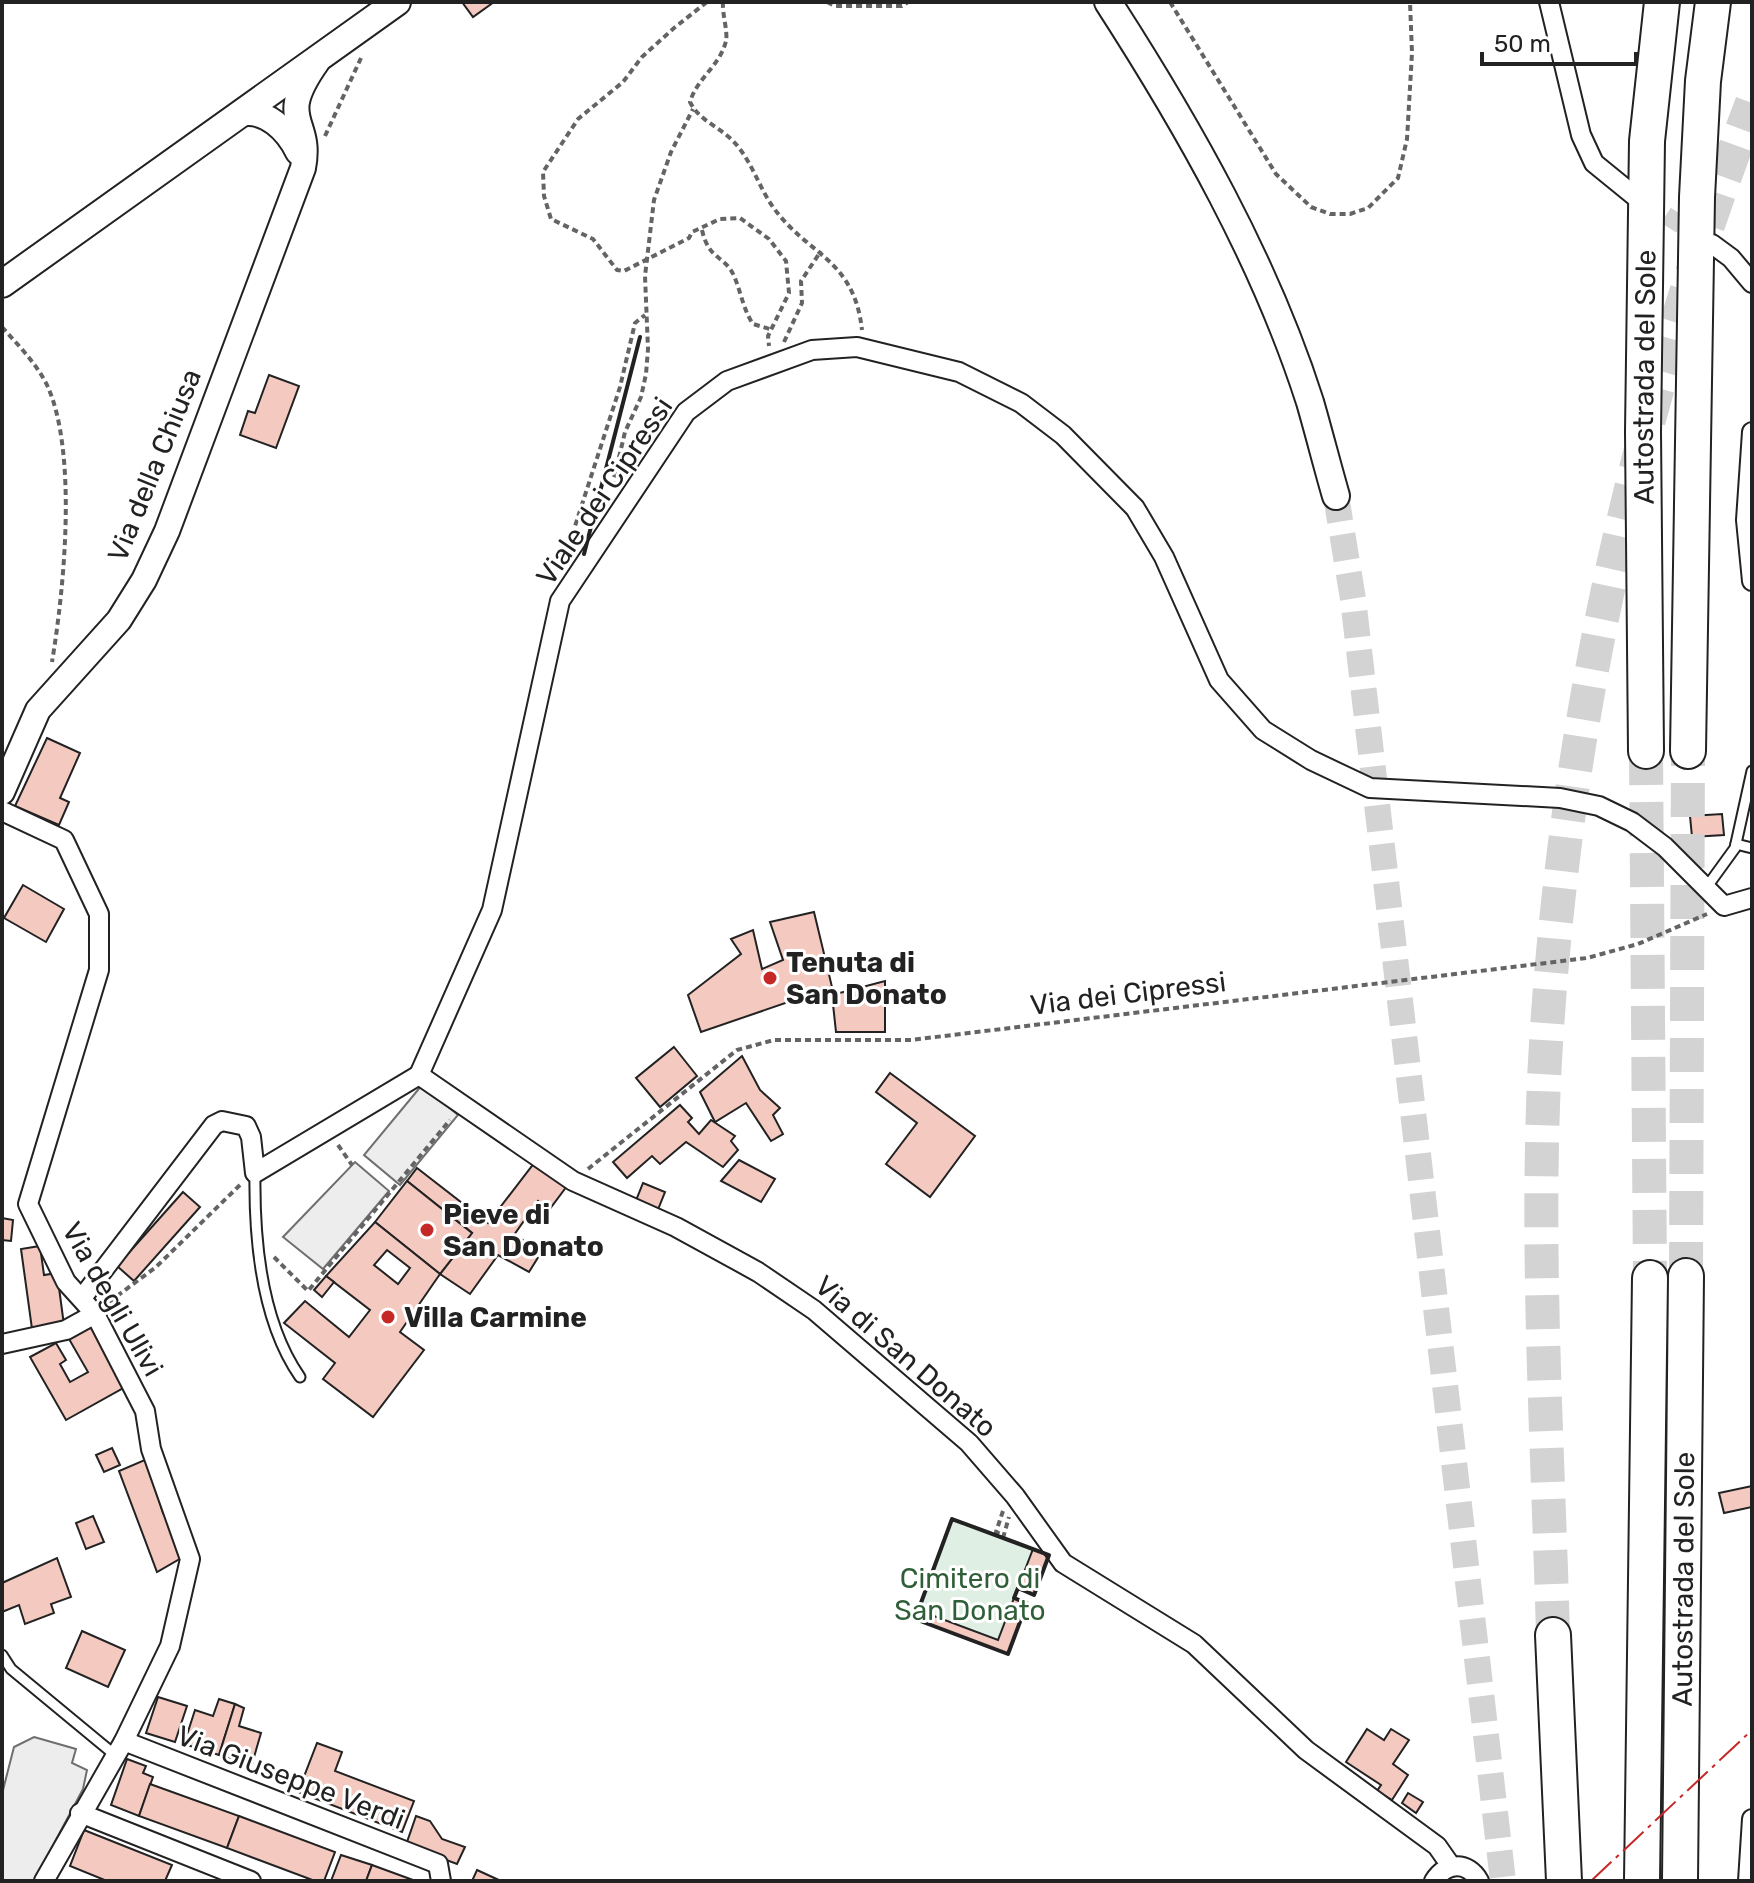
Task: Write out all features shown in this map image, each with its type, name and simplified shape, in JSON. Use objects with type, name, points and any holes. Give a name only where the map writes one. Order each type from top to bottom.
[{"type":"highway","name":"Autostrada del Sole","points":[[1646,751],[1643,418],[1647,141],[1662,2]]},
{"type":"highway","name":"Autostrada del Sole","points":[[1688,751],[1697,197],[1703,81],[1713,2]]},
{"type":"highway","name":"Autostrada del Sole","points":[[1680,1881],[1686,1276]]},
{"type":"highway","name":"Autostrada del Sole","points":[[1642,1881],[1650,1278]]},
{"type":"highway","points":[[1553,1635],[1564,1881]]},
{"type":"main road","name":"Via della Chiusa","points":[[318,59],[397,2]]},
{"type":"main road","points":[[1108,2],[1185,129],[1255,268],[1309,401],[1336,496]]},
{"type":"main road","points":[[2,284],[318,59]]},
{"type":"street","points":[[1549,2],[1581,135],[1594,163],[1637,198]]},
{"type":"street","name":"Via della Chiusa","points":[[2,792],[38,710],[119,620],[144,580],[186,486],[255,290],[299,178],[305,158],[294,105],[299,87],[318,59]]},
{"type":"street","points":[[240,114],[254,113],[268,118],[286,133],[300,157],[299,178]]},
{"type":"street","points":[[1712,244],[1731,258],[1752,283]]},
{"type":"street","name":"Viale dei Cipressi","points":[[419,1075],[492,910],[564,596],[686,412],[727,381],[812,350],[863,348],[959,372],[1021,403],[1101,470],[1135,508],[1164,557],[1219,680],[1263,730],[1311,760],[1370,788],[1560,798],[1599,806],[1632,822],[1665,847],[1724,906]]},
{"type":"street","points":[[1752,432],[1746,520],[1752,581]]},
{"type":"street","name":"Via degli Ulivi","points":[[2,811],[64,840],[99,914],[99,970],[28,1204],[66,1282],[95,1314],[145,1411],[151,1449],[190,1559],[170,1646],[120,1748],[80,1813],[44,1881]]},
{"type":"street","points":[[1724,906],[1752,898]]},
{"type":"street","points":[[82,1298],[214,1125],[222,1121],[246,1126],[251,1137],[255,1173],[419,1075]]},
{"type":"street","name":"Via di San Donato","points":[[419,1075],[573,1181],[676,1227],[758,1272],[814,1310],[969,1443],[1015,1496],[1063,1563],[1194,1644],[1306,1750],[1437,1846],[1451,1866],[1471,1870],[1479,1881]]},
{"type":"street","points":[[2,1344],[66,1330],[95,1314]]},
{"type":"street","name":"Via Giuseppe Verdi","points":[[120,1748],[440,1873]]},
{"type":"street","points":[[80,1813],[251,1881]]},
{"type":"street","points":[[1748,1881],[1752,1819]]},
{"type":"street","points":[[1434,1881],[1451,1866]]},
{"type":"lane","points":[[1704,889],[1730,858],[1736,844],[1752,771]]},
{"type":"lane","points":[[1736,844],[1752,848]]},
{"type":"lane","points":[[255,1173],[258,1241],[273,1325],[300,1377]]},
{"type":"lane","points":[[2,1655],[11,1669],[120,1748]]},
{"type":"path","points":[[707,2],[642,57],[623,82],[578,119],[543,172],[544,196],[551,219],[593,239],[617,270],[624,271],[720,219],[740,218],[759,229],[781,253],[789,276],[789,293],[768,336],[778,362]]},
{"type":"path","points":[[723,2],[727,38],[710,73],[695,85],[690,102],[693,109],[730,138],[786,223],[839,269],[860,311],[863,348]]},
{"type":"path","points":[[827,2],[835,6],[902,6],[908,2]]},
{"type":"path","points":[[1170,2],[1276,174],[1311,207],[1330,214],[1350,214],[1368,208],[1398,178],[1407,139],[1412,53],[1410,2]]},
{"type":"path","points":[[619,513],[608,502],[625,432],[643,385],[648,349],[645,315],[654,200],[671,152],[693,109]]},
{"type":"path","points":[[702,229],[708,251],[733,273],[743,308],[753,324],[770,329]]},
{"type":"path","points":[[778,362],[784,340],[802,303],[801,281],[821,251]]},
{"type":"path","points":[[564,596],[562,581],[569,543],[620,387],[635,323],[645,315]]},
{"type":"path","points":[[2,327],[34,363],[48,387],[58,424],[64,479],[63,569],[52,664]]},
{"type":"path","name":"Via dei Cipressi","points":[[573,1181],[737,1050],[774,1040],[911,1040],[1587,958],[1638,944],[1724,906]]},
{"type":"path","points":[[258,1241],[308,1291],[464,1104]]},
{"type":"path","points":[[327,1130],[352,1165]]},
{"type":"path","points":[[95,1314],[156,1267],[255,1173]]},
{"type":"green space","name":"Cimitero di San Donato","points":[[952,1519],[1049,1555],[1034,1595],[1018,1589],[1014,1598],[1027,1603],[1008,1654],[915,1619]]},
{"type":"shaded area","points":[[422,1085],[458,1115],[400,1185],[364,1155]]},
{"type":"shaded area","points":[[355,1162],[389,1191],[323,1269],[283,1237]]},
{"type":"shaded area","points":[[34,1737],[76,1749],[72,1763],[87,1770],[83,1789],[34,1881],[2,1881],[2,1794],[14,1747]]},
{"type":"building","points":[[462,2],[494,2],[473,17]]},
{"type":"building","points":[[269,375],[299,386],[276,448],[240,435],[248,411],[255,413]]},
{"type":"building","points":[[47,738],[80,753],[60,798],[69,802],[59,825],[15,806]]},
{"type":"building","points":[[1722,814],[1724,835],[1692,837],[1690,816]]},
{"type":"building","points":[[23,885],[64,909],[46,942],[4,918]]},
{"type":"building","name":"Tenuta di San Donato","points":[[814,912],[832,987],[701,1032],[688,995],[741,954],[731,939],[753,930],[762,969],[783,960],[770,922]]},
{"type":"building","points":[[885,981],[885,1032],[836,1032],[832,995]]},
{"type":"building","points":[[674,1047],[697,1076],[660,1107],[636,1078]]},
{"type":"building","points":[[742,1056],[760,1090],[780,1108],[773,1115],[783,1134],[771,1141],[746,1103],[715,1122],[700,1092]]},
{"type":"building","points":[[890,1073],[975,1136],[930,1197],[886,1164],[917,1123],[876,1092]]},
{"type":"building","points":[[680,1105],[692,1118],[688,1122],[699,1134],[711,1120],[735,1136],[731,1141],[738,1150],[723,1167],[686,1142],[660,1164],[652,1156],[627,1178],[613,1162]]},
{"type":"building","points":[[739,1160],[775,1179],[761,1202],[721,1181]]},
{"type":"building","points":[[535,1162],[567,1186],[549,1210],[538,1201],[514,1235],[542,1251],[529,1272],[498,1255],[470,1294],[440,1274],[472,1233],[465,1227],[475,1213],[488,1223]]},
{"type":"building","points":[[417,1168],[462,1203],[451,1216],[407,1181]]},
{"type":"building","name":"Pieve di San Donato","points":[[407,1181],[472,1233],[440,1274],[375,1222]]},
{"type":"building","points":[[643,1183],[665,1192],[657,1212],[635,1203]]},
{"type":"building","points":[[183,1192],[200,1207],[134,1281],[117,1266]]},
{"type":"building","points":[[462,1203],[475,1213],[465,1227],[451,1216]]},
{"type":"building","points":[[2,1218],[13,1220],[11,1241],[2,1240]]},
{"type":"building","name":"Villa Carmine","points":[[375,1222],[440,1274],[400,1332],[424,1350],[373,1417],[323,1379],[335,1363],[284,1323],[305,1301],[349,1337],[370,1310],[326,1276]],"holes":[[[387,1250],[410,1268],[398,1284],[374,1265]]]},
{"type":"building","points":[[40,1246],[44,1275],[57,1273],[64,1325],[32,1329],[21,1249]]},
{"type":"building","points":[[326,1276],[334,1282],[322,1297],[314,1290]]},
{"type":"building","points":[[91,1327],[125,1387],[66,1420],[30,1357],[56,1343],[66,1360],[60,1364],[70,1382],[88,1372],[69,1339]]},
{"type":"building","points":[[112,1448],[120,1465],[104,1472],[96,1455]]},
{"type":"building","points":[[147,1459],[163,1513],[167,1511],[183,1557],[157,1572],[119,1471]]},
{"type":"building","points":[[1752,1486],[1752,1507],[1724,1513],[1719,1493]]},
{"type":"building","points":[[93,1516],[104,1542],[86,1549],[76,1523]]},
{"type":"building","points":[[1033,1549],[1049,1555],[1034,1595],[1018,1588]]},
{"type":"building","points":[[57,1558],[71,1597],[51,1604],[54,1613],[25,1624],[19,1605],[2,1612],[2,1583]]},
{"type":"building","points":[[1014,1598],[1027,1603],[1008,1654],[915,1619],[918,1610],[998,1640]]},
{"type":"building","points":[[82,1631],[125,1650],[108,1687],[66,1668]]},
{"type":"building","points":[[158,1697],[187,1706],[175,1742],[146,1733]]},
{"type":"building","points":[[219,1699],[235,1704],[219,1755],[184,1744],[195,1710],[213,1716]]},
{"type":"building","points":[[235,1704],[244,1708],[239,1726],[261,1733],[252,1764],[219,1755]]},
{"type":"building","points":[[1367,1729],[1384,1740],[1391,1729],[1409,1740],[1393,1764],[1408,1775],[1392,1800],[1377,1791],[1381,1785],[1346,1762]]},
{"type":"building","points":[[317,1743],[342,1752],[335,1771],[414,1801],[402,1832],[298,1792]]},
{"type":"building","points":[[127,1759],[146,1766],[143,1773],[153,1777],[139,1816],[111,1805]]},
{"type":"building","points":[[150,1784],[239,1816],[227,1848],[139,1816]]},
{"type":"building","points":[[1408,1793],[1423,1802],[1416,1813],[1402,1803]]},
{"type":"building","points":[[239,1816],[335,1852],[324,1881],[315,1881],[227,1848]]},
{"type":"building","points":[[416,1816],[430,1821],[442,1839],[465,1847],[457,1864],[406,1845]]},
{"type":"building","points":[[84,1830],[172,1865],[165,1881],[107,1881],[70,1866]]},
{"type":"building","points":[[341,1855],[372,1865],[366,1881],[331,1881]]},
{"type":"building","points":[[372,1865],[413,1880],[413,1881],[366,1881]]},
{"type":"building","points":[[477,1870],[501,1881],[472,1881]]},
{"type":"tunnel","points":[[1553,1635],[1542,1287],[1542,1148],[1553,953],[1567,829],[1609,583],[1638,461],[1709,221],[1752,103]]},
{"type":"tunnel","points":[[1643,201],[1699,236]]},
{"type":"tunnel","points":[[1336,496],[1353,599],[1503,1881]]},
{"type":"tunnel","points":[[1646,751],[1650,1278]]},
{"type":"tunnel","points":[[1686,1276],[1688,751]]},
{"type":"wall","points":[[584,554],[640,337]]},
{"type":"wall","points":[[952,1519],[1049,1555],[1034,1595],[1018,1588],[1014,1598],[1027,1603],[1008,1654],[915,1619],[952,1519]]},
{"type":"power","points":[[1591,1881],[1752,1730]]},
{"type":"place","name":"Tenuta di San Donato","points":[[770,978]]},
{"type":"place","name":"Pieve di San Donato","points":[[427,1230]]},
{"type":"place","name":"Villa Carmine","points":[[388,1317]]}]
